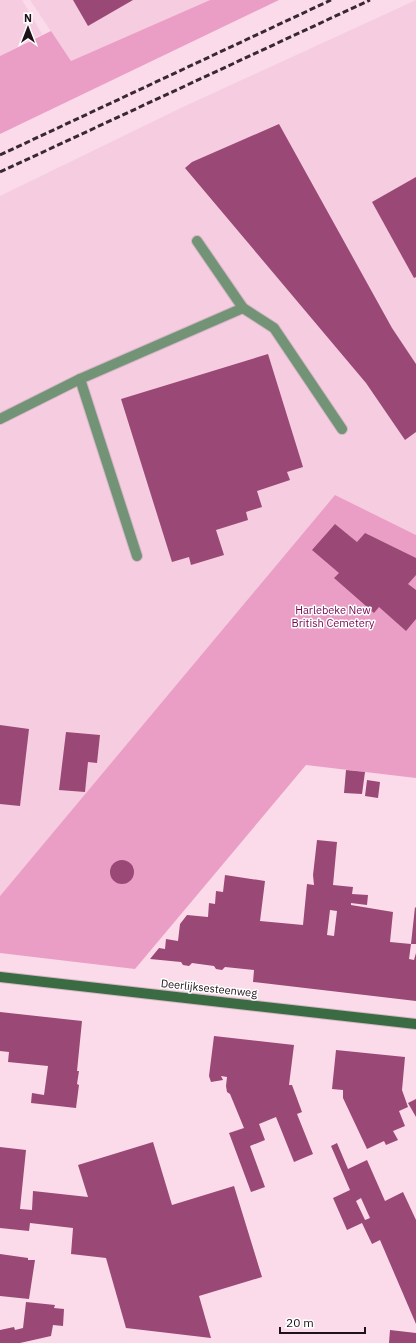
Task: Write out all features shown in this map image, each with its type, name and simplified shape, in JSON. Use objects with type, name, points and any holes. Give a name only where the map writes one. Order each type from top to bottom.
[{"type":"main road","name":"Deerlijksesteenweg","points":[[0,977],[416,1024]]},
{"type":"street","points":[[197,242],[243,308],[274,328],[342,429]]},
{"type":"street","points":[[0,420],[80,379],[243,308]]},
{"type":"street","points":[[80,379],[138,556]]},
{"type":"shaded area","points":[[0,0],[22,0],[42,34],[0,56]]},
{"type":"shaded area","points":[[30,0],[210,0],[71,61]]},
{"type":"shaded area","points":[[416,0],[416,535],[335,495],[0,896],[0,196],[183,107]]},
{"type":"green space","points":[[210,0],[279,0],[0,134],[0,56],[51,31],[71,61]]},
{"type":"green space","name":"Harlebeke New British Cemetery","points":[[335,495],[416,535],[416,778],[306,765],[135,969],[0,953],[0,896]]},
{"type":"building","points":[[73,0],[133,0],[88,26]]},
{"type":"building","points":[[279,124],[392,328],[416,364],[416,432],[405,440],[366,383],[185,168],[192,162]]},
{"type":"building","points":[[416,177],[416,277],[414,278],[372,202]]},
{"type":"building","points":[[268,354],[303,467],[287,472],[290,480],[257,491],[262,507],[246,512],[248,520],[216,530],[224,555],[191,565],[189,557],[172,562],[121,399]]},
{"type":"building","points":[[335,524],[357,542],[365,533],[416,558],[416,575],[408,584],[416,590],[416,619],[406,631],[379,607],[374,613],[334,578],[339,573],[312,550]]},
{"type":"building","points":[[0,725],[29,729],[20,806],[0,804]]},
{"type":"building","points":[[66,732],[100,735],[97,763],[88,762],[85,792],[59,790]]},
{"type":"building","points":[[346,770],[365,772],[362,794],[344,793]]},
{"type":"building","points":[[367,780],[380,782],[378,798],[365,796]]},
{"type":"building","points":[[317,840],[337,842],[333,885],[353,887],[352,894],[368,895],[367,905],[351,903],[351,905],[393,912],[390,942],[411,944],[409,959],[414,960],[416,953],[416,1001],[253,982],[254,970],[225,967],[222,970],[216,969],[214,966],[192,963],[189,966],[183,965],[181,962],[150,959],[159,948],[165,949],[166,939],[178,941],[180,924],[187,915],[208,917],[209,903],[215,904],[216,891],[223,892],[225,875],[265,881],[260,921],[303,925],[307,884],[314,885],[313,875]],"holes":[[[330,910],[337,911],[334,936],[327,935]]]},
{"type":"building","points":[[122,860],[127,861],[133,867],[133,877],[127,883],[122,884],[117,883],[111,877],[110,872],[111,867],[117,861]]},
{"type":"building","points":[[415,907],[416,944],[411,944]]},
{"type":"building","points":[[0,1012],[82,1021],[77,1071],[79,1071],[77,1084],[79,1085],[76,1108],[31,1103],[32,1093],[44,1095],[48,1066],[8,1062],[9,1052],[0,1051]]},
{"type":"building","points":[[214,1036],[294,1045],[289,1085],[292,1085],[302,1112],[297,1114],[313,1154],[294,1162],[276,1117],[259,1124],[265,1140],[250,1146],[265,1187],[251,1192],[229,1133],[244,1128],[230,1094],[227,1092],[227,1077],[221,1076],[223,1080],[211,1082],[209,1076]]},
{"type":"building","points":[[336,1050],[405,1057],[402,1090],[408,1107],[399,1111],[405,1126],[393,1131],[398,1140],[386,1145],[384,1141],[367,1149],[343,1098],[343,1090],[332,1089]]},
{"type":"building","points":[[416,1099],[416,1117],[408,1103]]},
{"type":"building","points":[[153,1142],[172,1205],[234,1186],[262,1277],[199,1296],[211,1338],[126,1328],[106,1258],[71,1254],[73,1228],[30,1223],[29,1231],[0,1228],[0,1147],[26,1150],[20,1209],[32,1210],[33,1191],[88,1197],[78,1165]]},
{"type":"building","points":[[337,1143],[348,1169],[367,1160],[385,1201],[403,1192],[416,1220],[416,1324],[380,1240],[372,1244],[362,1223],[347,1230],[333,1198],[350,1190],[331,1146]],"holes":[[[361,1198],[370,1218],[365,1220],[356,1201]]]},
{"type":"building","points":[[0,1254],[35,1260],[29,1299],[0,1296]]},
{"type":"building","points":[[26,1302],[55,1305],[54,1308],[64,1309],[63,1326],[53,1325],[51,1336],[20,1343],[0,1343],[0,1330],[14,1327],[15,1330],[23,1328]]},
{"type":"building","points":[[390,1330],[416,1333],[416,1343],[389,1343]]},
{"type":"railway","points":[[0,155],[331,0]]},
{"type":"railway","points":[[0,172],[370,0]]}]
